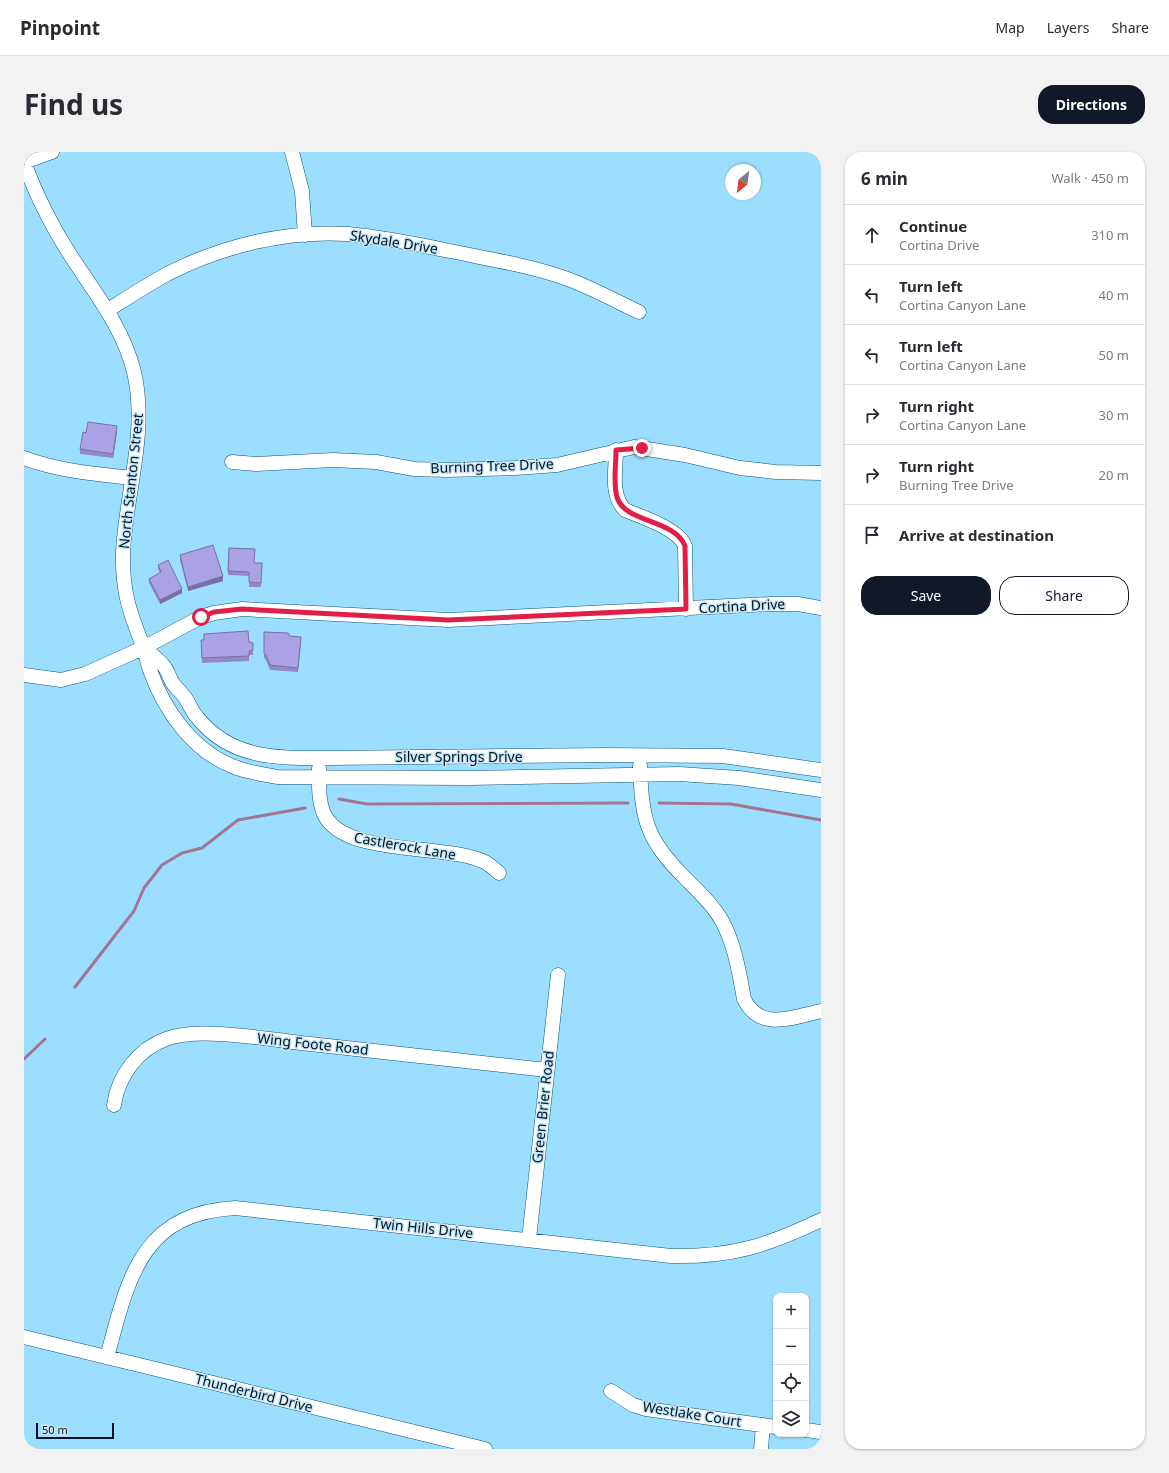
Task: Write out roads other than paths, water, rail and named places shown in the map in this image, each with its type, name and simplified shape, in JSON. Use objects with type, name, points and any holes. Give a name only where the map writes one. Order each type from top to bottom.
[{"type":"street","points":[[24,162],[52,152]]},
{"type":"street","points":[[292,152],[300,176],[305,235]]},
{"type":"street","name":"North Stanton Street","points":[[24,162],[48,217],[64,245],[108,310],[129,353],[137,391],[138,432],[124,549],[123,573],[125,595],[131,619],[143,648],[149,670],[172,713],[190,738],[210,754]]},
{"type":"street","name":"Skydale Drive","points":[[108,310],[168,274],[202,259],[255,242],[305,235],[348,234],[385,238],[505,262],[565,278],[639,312]]},
{"type":"street","name":"Burning Tree Drive","points":[[232,462],[256,464],[333,460],[376,462],[421,469],[516,468],[557,465],[616,450],[642,448],[740,468],[776,472],[821,473]]},
{"type":"street","points":[[616,450],[616,492],[620,504],[625,510],[672,532],[683,540],[685,546],[686,609]]},
{"type":"street","points":[[24,458],[45,466],[65,470],[132,478]]},
{"type":"street","name":"Cortina Drive","points":[[24,675],[39,678],[67,678],[84,674],[143,648],[201,617],[214,612],[242,609],[448,620],[791,604],[821,608]]},
{"type":"street","name":"Silver Springs Drive","points":[[143,648],[164,666],[172,682],[185,698],[196,716],[218,738],[239,749],[258,755],[284,758],[640,755],[723,756],[821,770]]},
{"type":"street","name":"Silver Springs Drive","points":[[210,754],[231,766],[246,772],[277,777],[468,778],[712,775],[784,783],[821,790]]},
{"type":"street","points":[[640,755],[642,801],[648,829],[654,842],[667,860],[704,897],[721,920],[733,946],[744,999],[748,1007],[763,1019],[778,1020],[821,1011]]},
{"type":"street","name":"Castlerock Lane","points":[[319,758],[320,804],[323,813],[335,828],[348,837],[368,842],[473,858],[490,866],[499,873]]},
{"type":"street","name":"Green Brier Road","points":[[529,1239],[558,975]]},
{"type":"street","name":"Wing Foote Road","points":[[114,1105],[120,1083],[126,1071],[146,1050],[166,1039],[195,1034],[264,1039],[547,1070]]},
{"type":"street","name":"Twin Hills Drive","points":[[107,1357],[126,1292],[142,1256],[162,1234],[176,1223],[202,1212],[234,1208],[529,1239],[671,1256],[704,1256],[754,1248],[781,1239],[821,1220]]},
{"type":"street","name":"Thunderbird Drive","points":[[24,1337],[485,1449]]},
{"type":"street","name":"Westlake Court","points":[[611,1391],[633,1405],[646,1409],[769,1426]]},
{"type":"street","points":[[761,1449],[769,1426]]},
{"type":"street","points":[[809,1430],[821,1432]]},
{"type":"waterway","points":[[339,799],[367,804],[628,803]]},
{"type":"waterway","points":[[659,803],[731,804],[821,820]]},
{"type":"waterway","points":[[75,987],[134,911],[144,888],[162,865],[182,853],[202,848],[238,820],[305,808]]},
{"type":"waterway","points":[[24,1059],[45,1039]]}]
